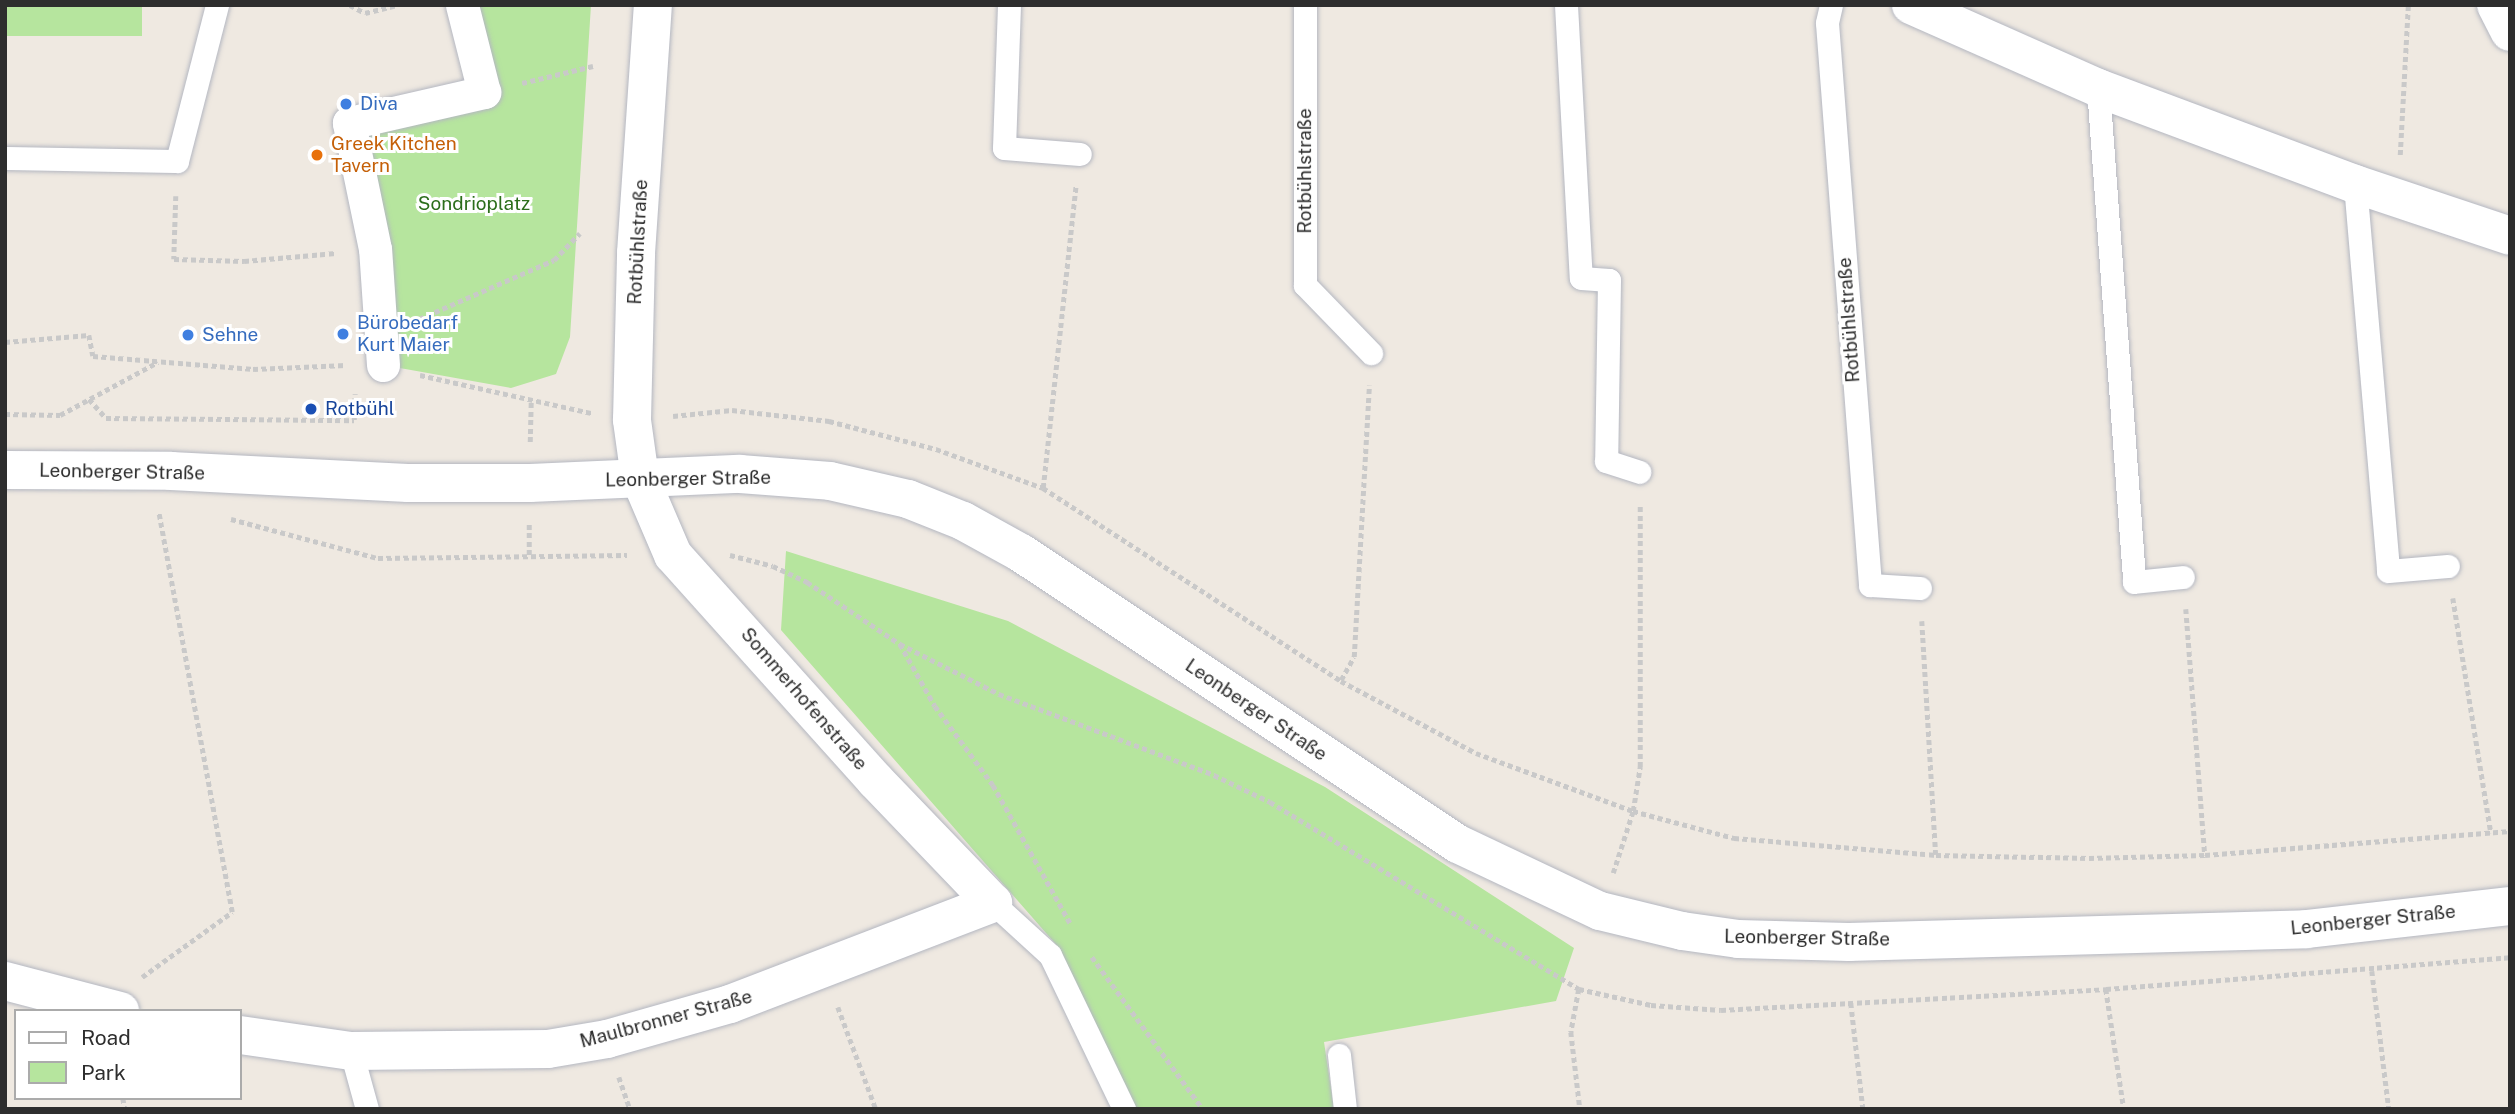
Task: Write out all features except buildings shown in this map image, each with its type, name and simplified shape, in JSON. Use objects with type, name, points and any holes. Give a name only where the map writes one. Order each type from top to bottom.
[{"type":"street","points":[[373,361],[375,249],[349,123],[484,92],[462,5]]},
{"type":"street","name":"Rotbühlstraße","points":[[640,478],[632,420],[636,253],[653,5]]},
{"type":"street","points":[[1911,5],[2098,88],[2356,184],[2510,236]]},
{"type":"street","points":[[2496,5],[2510,32]]},
{"type":"street","name":"Leonberger Straße","points":[[5,470],[171,471],[408,483],[740,474],[830,481],[908,499],[963,521],[1021,553],[1458,844],[1600,911],[1738,939],[1849,942],[2307,929],[2510,906]]},
{"type":"street","name":"Sommerhofenstraße","points":[[640,478],[673,555],[875,780],[993,903]]},
{"type":"street","name":"Maulbronner Straße","points":[[242,1035],[351,1051],[548,1049],[607,1039],[730,1004],[823,971],[993,903]]},
{"type":"street","points":[[5,981],[130,998]]},
{"type":"lane","points":[[5,158],[177,161],[217,5]]},
{"type":"lane","points":[[1009,5],[1004,148],[1080,154]]},
{"type":"lane","name":"Rotbühlstraße","points":[[1305,5],[1305,285],[1371,353]]},
{"type":"lane","points":[[1566,5],[1581,278],[1609,280],[1606,461],[1639,472]]},
{"type":"lane","name":"Rotbühlstraße","points":[[1831,5],[1827,23],[1870,585],[1920,588]]},
{"type":"lane","points":[[2098,88],[2134,582],[2183,577]]},
{"type":"lane","points":[[2356,184],[2388,571],[2448,566]]},
{"type":"lane","points":[[993,903],[1050,955],[1124,1109]]},
{"type":"lane","points":[[351,1051],[367,1109]]},
{"type":"lane","points":[[1339,1055],[1345,1109]]},
{"type":"path","points":[[350,5],[365,13],[397,5]]},
{"type":"path","points":[[2395,197],[2408,5]]},
{"type":"path","points":[[484,92],[593,66]]},
{"type":"path","points":[[1043,488],[1080,154]]},
{"type":"path","points":[[177,161],[174,259],[244,261],[375,249]]},
{"type":"path","points":[[89,399],[106,418],[354,420],[373,361],[438,308],[554,260],[580,233]]},
{"type":"path","points":[[5,342],[89,335],[93,356],[159,361],[60,415],[5,414]]},
{"type":"path","points":[[1341,681],[1354,657],[1371,353]]},
{"type":"path","points":[[632,420],[732,410],[829,421],[936,449],[1043,488],[1341,681],[1476,753],[1633,811],[1734,838],[1936,855],[2205,855],[2510,831]]},
{"type":"path","points":[[1600,911],[1633,811],[1640,767],[1639,472]]},
{"type":"path","points":[[145,513],[172,513]]},
{"type":"path","points":[[130,998],[143,974],[232,912],[159,513]]},
{"type":"path","points":[[223,516],[335,550],[378,558],[734,555],[773,566],[807,582],[900,644],[999,694],[1214,775],[1270,802],[1579,989],[1651,1006],[1721,1010],[2106,989],[2510,957]]},
{"type":"path","points":[[2448,566],[2491,833]]},
{"type":"path","points":[[2183,577],[2205,855]]},
{"type":"path","points":[[1920,588],[1936,855]]},
{"type":"path","points":[[900,644],[935,706],[993,785],[1072,927]]},
{"type":"path","points":[[1087,949],[1203,1109]]},
{"type":"path","points":[[2372,970],[2389,1109]]},
{"type":"path","points":[[823,971],[876,1109]]},
{"type":"path","points":[[1579,989],[1571,1032],[1580,1109]]},
{"type":"path","points":[[2106,989],[2124,1109]]},
{"type":"path","points":[[1851,1003],[1863,1109]]},
{"type":"green space","points":[[5,5],[142,5],[142,36],[5,36]]},
{"type":"green space","name":"Sondrioplatz","points":[[462,5],[591,5],[570,337],[556,374],[511,388],[383,365],[349,123],[484,92]]},
{"type":"green space","points":[[786,551],[1008,621],[1325,787],[1574,948],[1556,1001],[1324,1042],[1334,1109],[1134,1109],[1060,949],[781,630]]},
{"type":"place","name":"Diva","points":[[346,104]]},
{"type":"place","name":"Greek Kitchen Tavern","points":[[317,155]]},
{"type":"place","name":"Bürobedarf Kurt Maier","points":[[343,334]]},
{"type":"place","name":"Sehne","points":[[188,335]]},
{"type":"place","name":"Rotbühl","points":[[311,409]]}]
